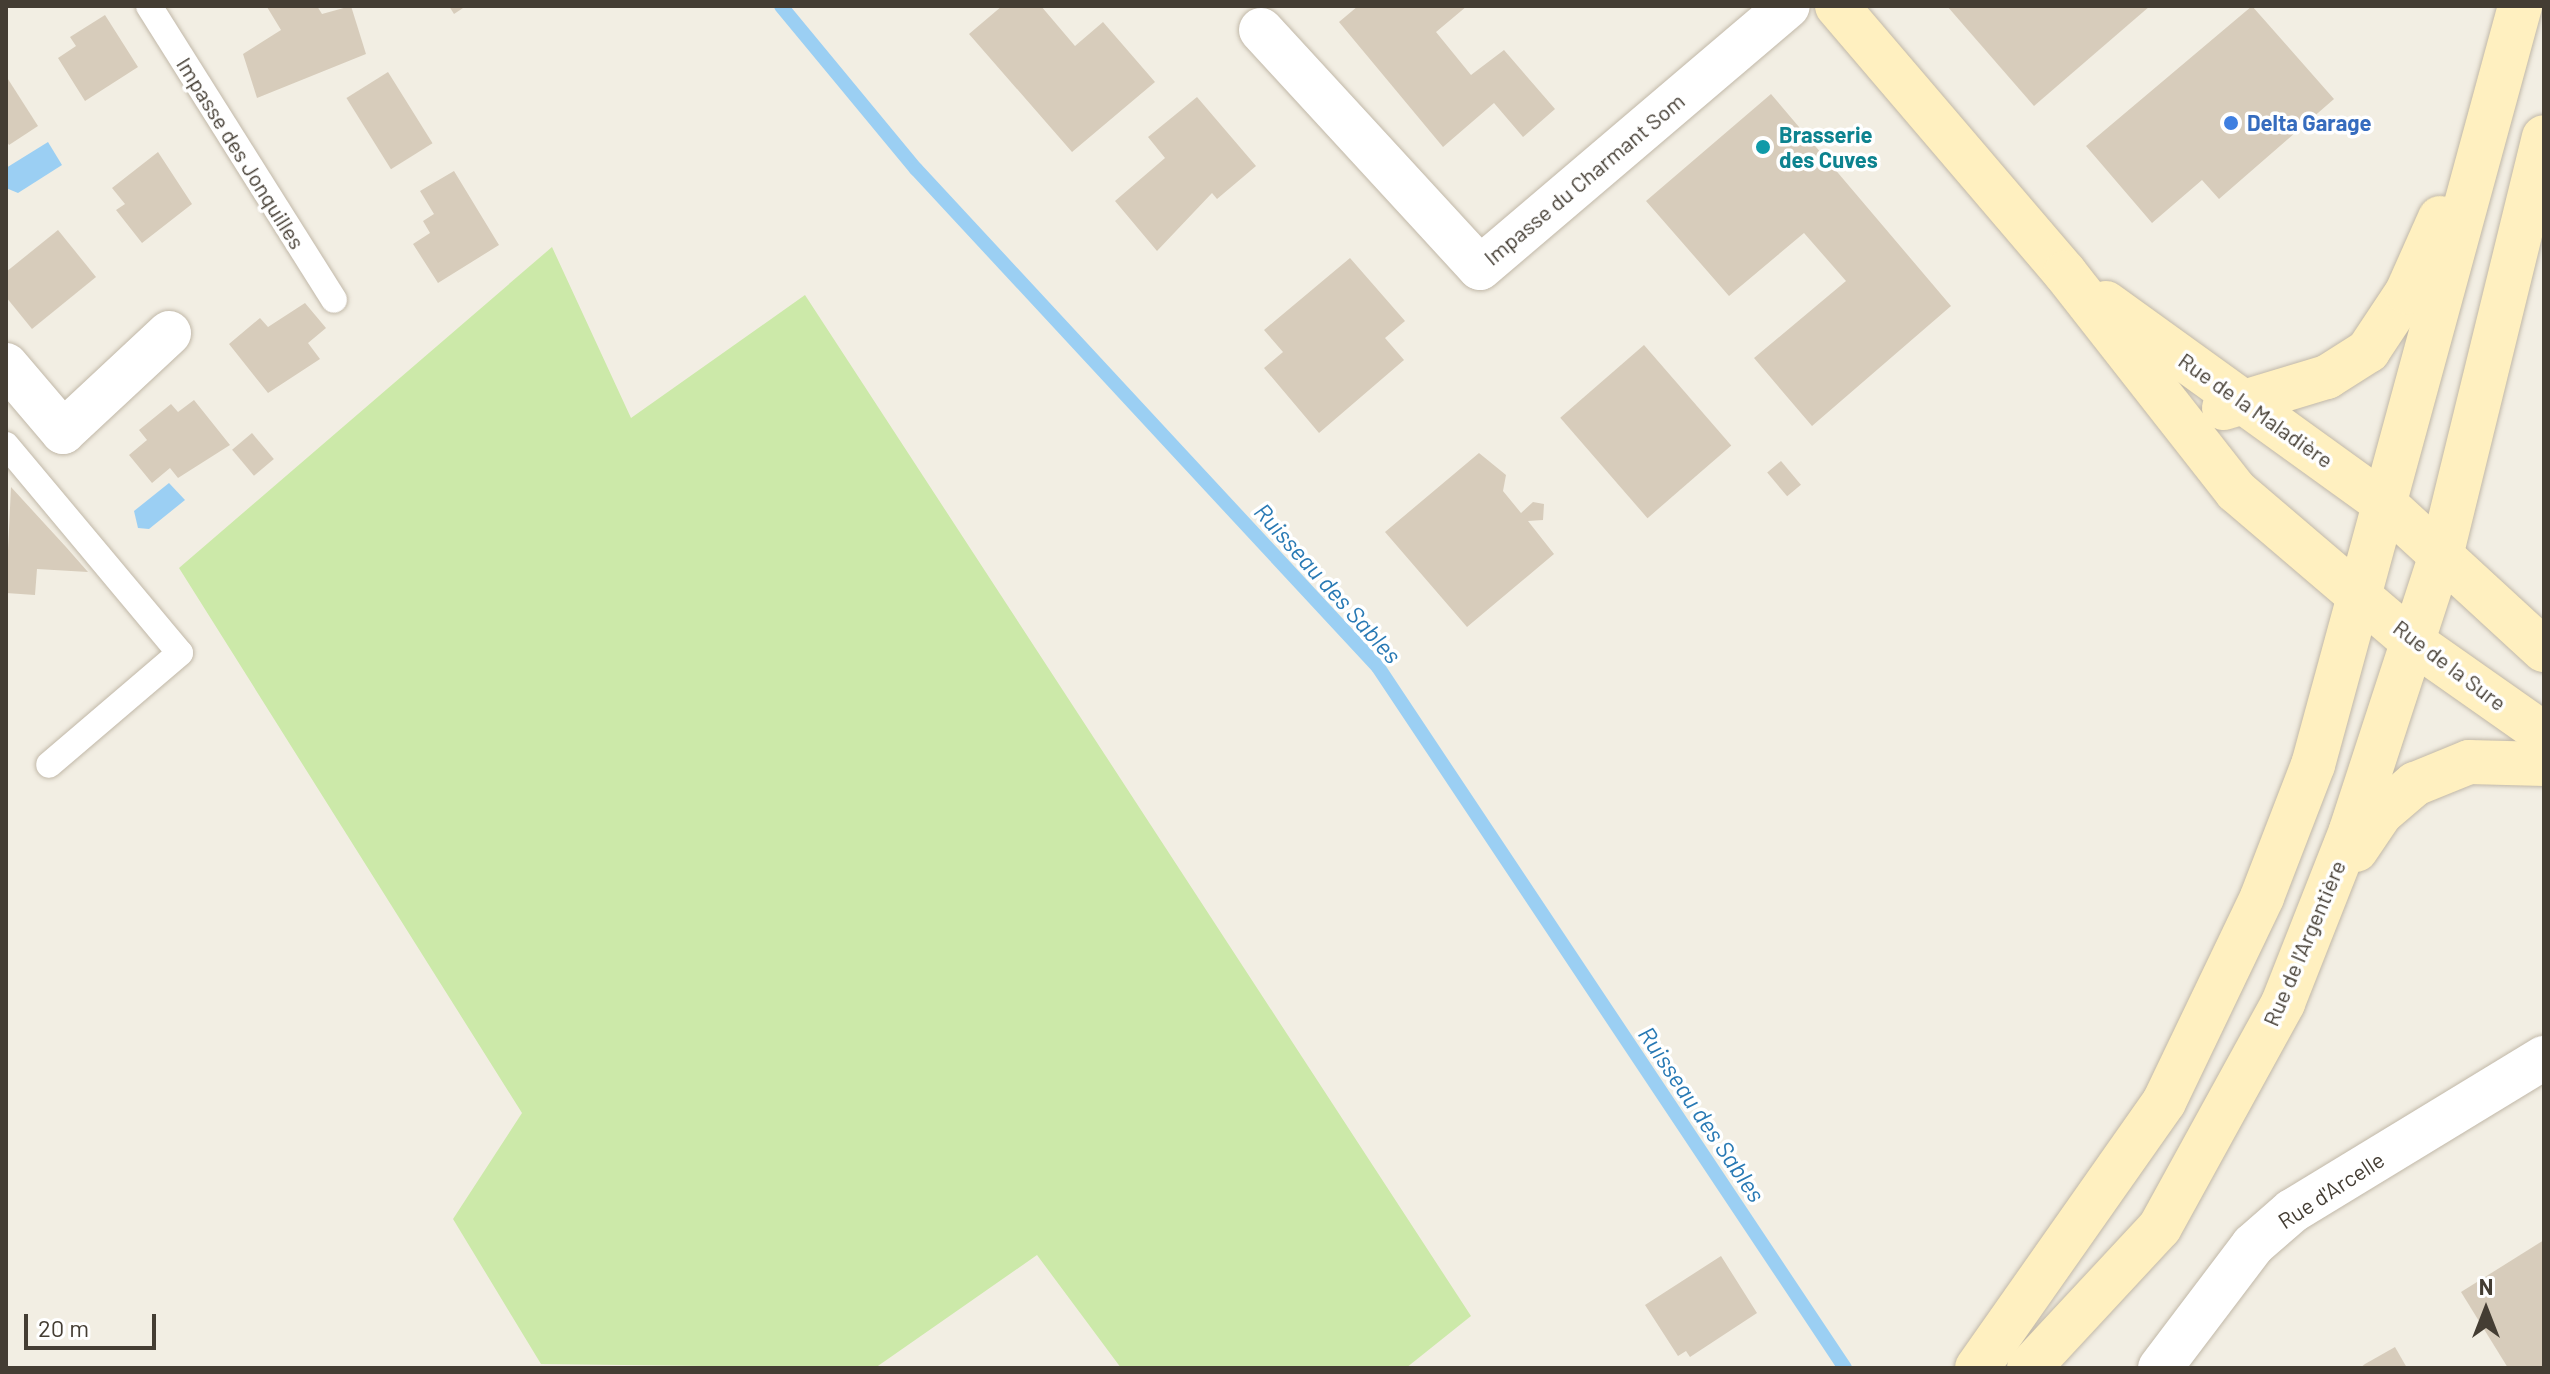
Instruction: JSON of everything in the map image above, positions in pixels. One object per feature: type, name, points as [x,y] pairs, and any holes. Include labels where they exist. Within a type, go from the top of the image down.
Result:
[{"type":"main road","name":"Rue de la Maladière","points":[[1837,6],[2065,273],[2236,491],[2360,591]]},
{"type":"main road","points":[[1977,1368],[2164,1102],[2262,897],[2313,765],[2520,6]]},
{"type":"main road","points":[[2184,421],[2327,377],[2368,351],[2407,292],[2499,85]]},
{"type":"main road","name":"Rue de l'Argentière","points":[[2029,1368],[2160,1227],[2283,1003],[2325,895],[2442,552],[2544,137]]},
{"type":"main road","name":"Rue de la Maladière","points":[[2065,273],[2385,504],[2442,552]]},
{"type":"main road","points":[[2442,552],[2544,650]]},
{"type":"main road","name":"Rue de la Sure","points":[[2360,591],[2413,642],[2544,734]]},
{"type":"main road","points":[[2325,895],[2381,813],[2415,784],[2469,762],[2544,764]]},
{"type":"street","name":"Impasse du Charmant Som","points":[[1261,30],[1480,268],[1788,6]]},
{"type":"street","points":[[6,365],[63,432],[169,333]]},
{"type":"street","name":"Rue d'Arcelle","points":[[2160,1368],[2253,1245],[2292,1211],[2544,1058]]},
{"type":"lane","name":"Impasse des Jonquilles","points":[[149,6],[334,300]]},
{"type":"lane","points":[[6,445],[180,653],[49,765]]},
{"type":"green space","points":[[552,247],[631,418],[805,295],[1471,1316],[1406,1368],[1121,1368],[1037,1255],[875,1368],[541,1364],[453,1219],[522,1113],[179,568]]},
{"type":"water","points":[[48,142],[62,165],[18,193],[6,188],[6,168]]},
{"type":"water","points":[[169,483],[185,500],[149,529],[138,528],[134,511]]},
{"type":"building","points":[[317,6],[322,14],[351,6],[366,54],[257,98],[243,54],[281,30],[267,7]]},
{"type":"building","points":[[449,6],[466,6],[454,14]]},
{"type":"building","points":[[1002,6],[1041,6],[1075,46],[1103,22],[1155,82],[1072,152],[969,34]]},
{"type":"building","points":[[1358,6],[1467,6],[1436,32],[1471,75],[1504,50],[1555,109],[1523,137],[1494,103],[1443,147],[1339,22]]},
{"type":"building","points":[[1947,6],[2150,6],[2034,106]]},
{"type":"building","points":[[2252,6],[2334,99],[2219,199],[2202,180],[2152,223],[2086,146]]},
{"type":"building","points":[[105,15],[138,67],[85,101],[58,58],[76,46],[70,37]]},
{"type":"building","points":[[388,72],[433,143],[391,169],[346,98]]},
{"type":"building","points":[[6,76],[38,126],[9,145],[6,140]]},
{"type":"building","points":[[1771,94],[1951,306],[1812,426],[1754,358],[1846,281],[1804,233],[1729,296],[1646,201]]},
{"type":"building","points":[[1197,97],[1256,166],[1217,199],[1212,193],[1157,251],[1115,201],[1165,158],[1148,137]]},
{"type":"building","points":[[158,152],[192,204],[142,243],[116,210],[125,204],[112,188]]},
{"type":"building","points":[[454,171],[499,245],[438,283],[413,244],[430,233],[423,221],[434,214],[420,191]]},
{"type":"building","points":[[58,230],[96,277],[32,329],[6,297],[6,272]]},
{"type":"building","points":[[1350,258],[1405,321],[1385,338],[1404,360],[1319,433],[1264,368],[1283,352],[1264,330]]},
{"type":"building","points":[[305,303],[326,328],[308,343],[320,359],[268,393],[229,344],[260,318],[268,327]]},
{"type":"building","points":[[1644,345],[1731,445],[1647,518],[1560,418]]},
{"type":"building","points":[[194,400],[230,445],[178,478],[170,468],[152,483],[129,455],[147,440],[139,430],[171,404],[178,412]]},
{"type":"building","points":[[252,433],[274,459],[254,476],[232,450]]},
{"type":"building","points":[[1479,453],[1506,475],[1503,491],[1521,513],[1533,502],[1544,504],[1543,520],[1528,521],[1554,554],[1467,627],[1385,532]]},
{"type":"building","points":[[1781,461],[1801,485],[1787,496],[1767,473]]},
{"type":"building","points":[[11,487],[88,572],[37,569],[35,595],[6,593]]},
{"type":"building","points":[[2544,1240],[2544,1368],[2508,1368],[2461,1292]]},
{"type":"building","points":[[1721,1256],[1757,1313],[1690,1357],[1686,1351],[1678,1356],[1645,1305]]},
{"type":"building","points":[[2395,1347],[2407,1368],[2360,1368],[2365,1364]]},
{"type":"waterway","name":"Ruisseau des Sables","points":[[781,6],[916,169],[1378,667],[1845,1368]]},
{"type":"place","name":"Delta Garage","points":[[2231,123]]},
{"type":"place","name":"Brasserie des Cuves","points":[[1763,147]]}]
